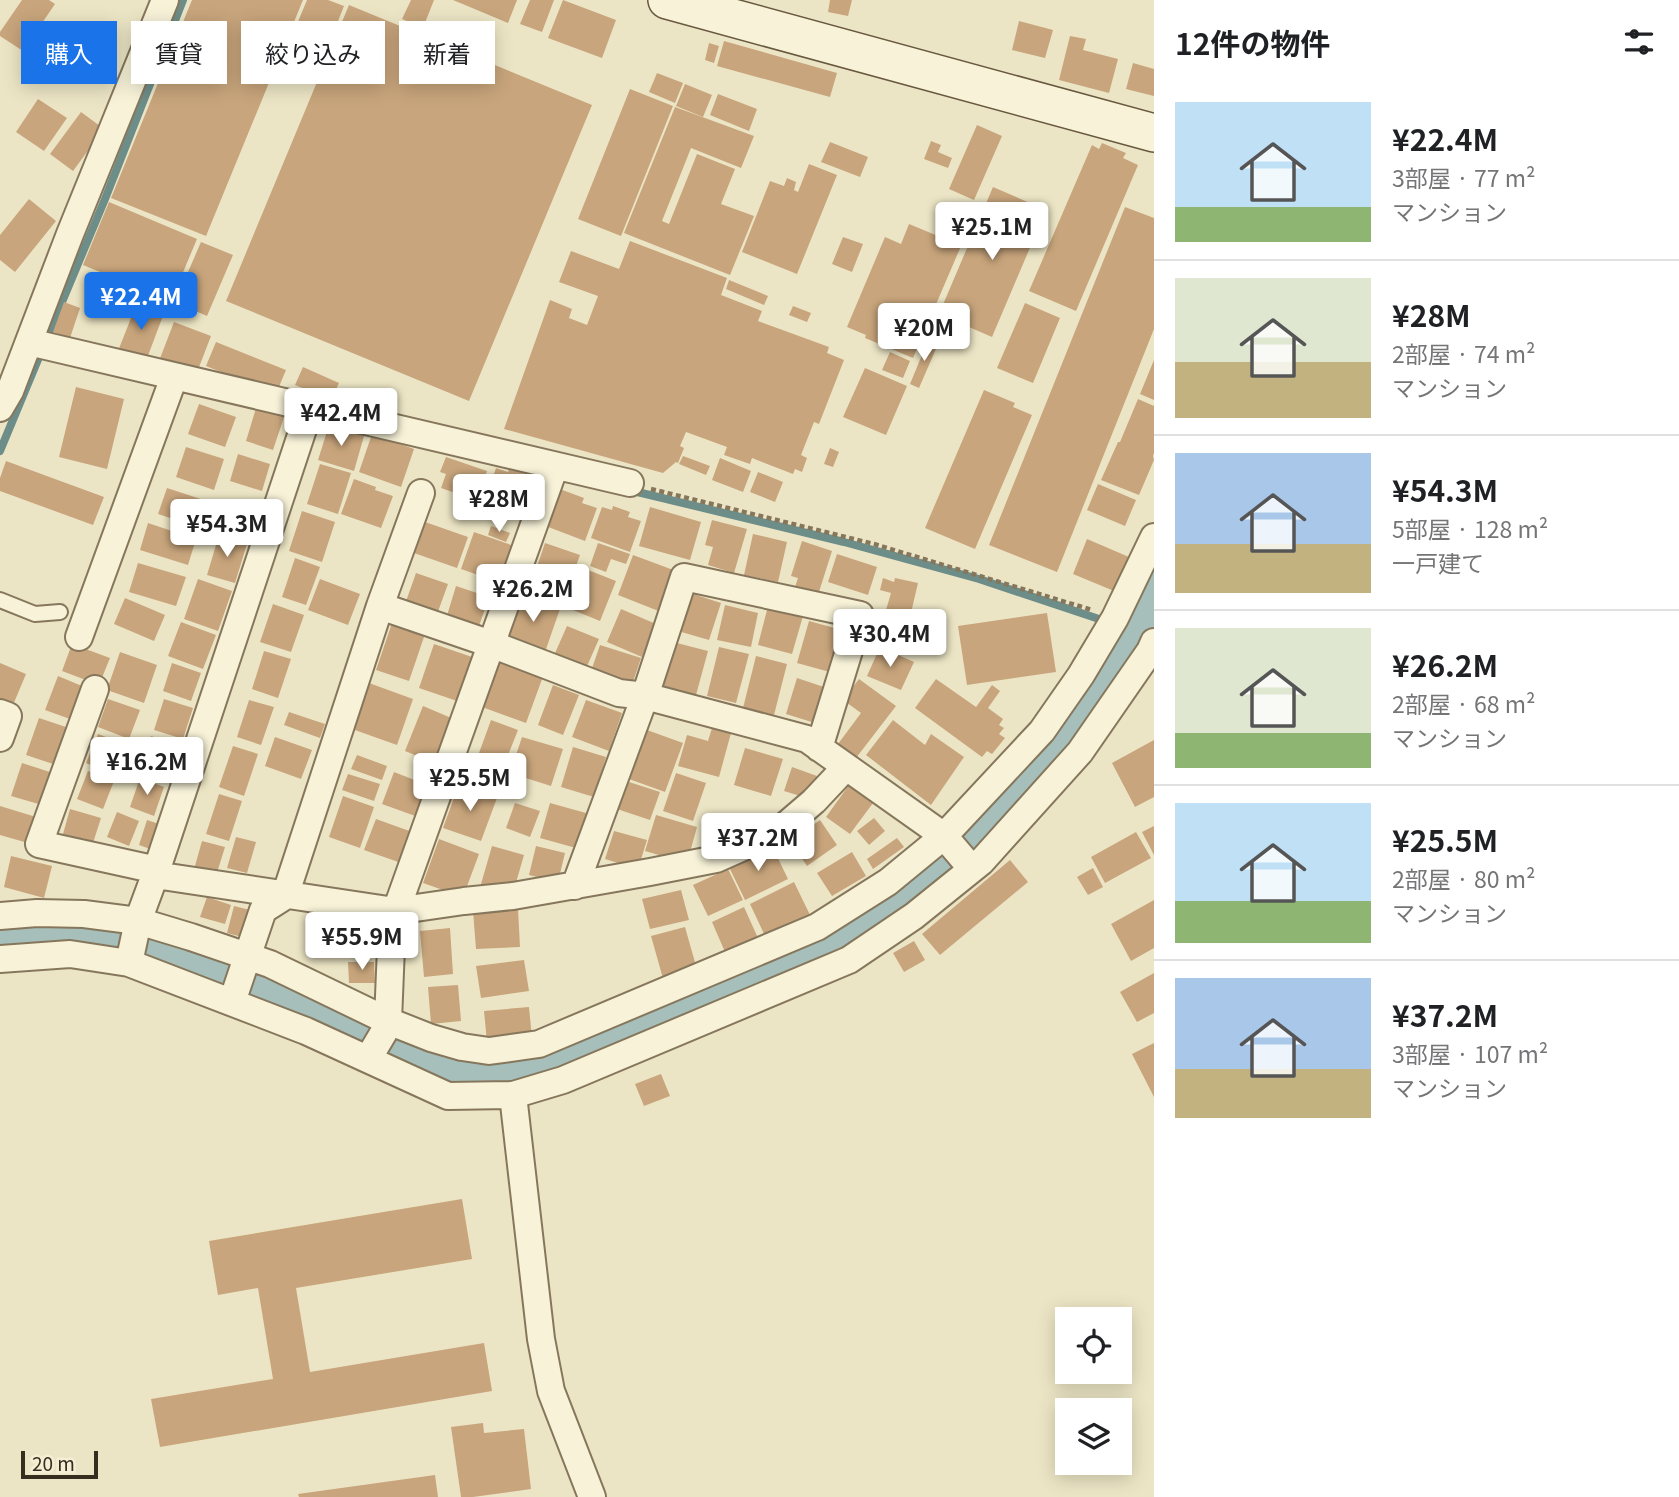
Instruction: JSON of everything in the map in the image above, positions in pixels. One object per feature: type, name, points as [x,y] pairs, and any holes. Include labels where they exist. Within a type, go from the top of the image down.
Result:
[{"type":"street","points":[[0,408],[10,391],[165,0]]},
{"type":"street","points":[[667,0],[1154,133]]},
{"type":"street","points":[[29,342],[553,469],[630,483]]},
{"type":"street","points":[[79,637],[174,377]]},
{"type":"street","points":[[133,944],[310,408]]},
{"type":"street","points":[[378,1041],[395,911],[553,469]]},
{"type":"street","points":[[240,979],[263,910],[285,896],[380,606],[421,493]]},
{"type":"street","points":[[0,915],[84,914],[133,944],[240,979],[270,964],[378,1041],[448,1096],[513,1095],[563,1080],[849,960],[914,916],[1081,675],[1115,618],[1154,537]]},
{"type":"street","points":[[575,886],[645,696],[684,577],[860,615],[819,748]]},
{"type":"street","points":[[380,606],[619,694],[645,696],[807,739],[959,854],[981,862],[1080,752],[1154,642]]},
{"type":"street","points":[[95,689],[39,844],[156,873],[285,896],[395,911],[575,886],[716,859],[786,825],[814,801],[846,767]]},
{"type":"street","points":[[0,713],[8,716],[0,738]]},
{"type":"street","points":[[0,959],[70,954],[191,937],[306,1031],[378,1041],[431,1038],[489,1051],[539,1044],[817,927],[888,882],[959,854]]},
{"type":"street","points":[[513,1095],[541,1339],[551,1391],[592,1497]]},
{"type":"lane","points":[[0,600],[34,614],[60,612]]},
{"type":"path","points":[[630,483],[874,544],[1115,618]]},
{"type":"building","points":[[22,0],[49,0],[55,4],[43,21],[21,21],[21,50],[0,36]]},
{"type":"building","points":[[192,0],[303,0],[294,21],[241,21],[241,84],[268,84],[206,236],[111,198],[158,84],[227,84],[227,21],[183,21]]},
{"type":"building","points":[[307,0],[328,0],[344,6],[338,21],[298,21]]},
{"type":"building","points":[[411,0],[434,0],[426,21],[402,19]]},
{"type":"building","points":[[453,0],[517,0],[508,23]]},
{"type":"building","points":[[530,0],[554,0],[542,32],[520,24]]},
{"type":"building","points":[[563,0],[616,20],[602,58],[548,38]]},
{"type":"building","points":[[830,0],[852,0],[848,16],[828,12]]},
{"type":"building","points":[[349,5],[399,26],[399,84],[495,84],[495,65],[592,105],[469,401],[226,301],[316,84],[385,84],[385,21],[342,21]]},
{"type":"building","points":[[1019,21],[1053,30],[1045,58],[1012,50]]},
{"type":"building","points":[[1070,36],[1086,39],[1083,50],[1118,59],[1109,93],[1059,80]]},
{"type":"building","points":[[724,41],[837,73],[830,97],[717,66]]},
{"type":"building","points":[[709,43],[719,46],[714,63],[705,60]]},
{"type":"building","points":[[1133,63],[1154,69],[1154,96],[1126,89]]},
{"type":"building","points":[[657,73],[683,83],[675,103],[649,92]]},
{"type":"building","points":[[685,84],[712,95],[703,117],[676,106]]},
{"type":"building","points":[[630,89],[673,106],[621,236],[578,219]]},
{"type":"building","points":[[718,94],[757,109],[749,131],[710,115]]},
{"type":"building","points":[[38,99],[67,118],[44,151],[16,132]]},
{"type":"building","points":[[675,107],[754,136],[741,168],[691,148],[662,221],[669,224],[697,154],[735,169],[721,204],[754,216],[730,275],[624,233]]},
{"type":"building","points":[[81,112],[104,129],[73,171],[50,154]]},
{"type":"building","points":[[977,125],[1002,136],[974,200],[949,189]]},
{"type":"building","points":[[931,141],[941,145],[938,152],[952,158],[948,168],[924,159]]},
{"type":"building","points":[[830,142],[868,157],[860,177],[821,162]]},
{"type":"building","points":[[1102,143],[1126,153],[1123,158],[1138,165],[1076,311],[1029,291],[1092,145],[1099,149]]},
{"type":"building","points":[[809,164],[837,175],[797,274],[742,252],[770,181],[784,186],[787,178],[796,182],[794,190],[798,192]]},
{"type":"building","points":[[993,187],[1046,210],[992,337],[939,314]]},
{"type":"building","points":[[29,199],[56,221],[15,272],[0,260],[0,235]]},
{"type":"building","points":[[109,202],[197,239],[171,301],[83,265]]},
{"type":"building","points":[[1125,207],[1154,218],[1154,329],[1057,572],[989,545]]},
{"type":"building","points":[[909,224],[938,236],[940,232],[945,234],[949,224],[967,232],[913,358],[865,338],[866,335],[847,327],[885,237],[901,244]]},
{"type":"building","points":[[843,237],[863,244],[852,272],[832,264]]},
{"type":"building","points":[[630,241],[727,278],[721,295],[762,311],[758,321],[829,347],[827,353],[844,360],[819,424],[814,422],[801,455],[807,458],[802,472],[795,469],[793,474],[752,458],[750,464],[724,455],[727,447],[686,432],[680,446],[684,448],[678,463],[663,473],[504,429],[550,300],[572,309],[569,318],[587,325],[598,296],[559,282],[571,251],[619,269]]},
{"type":"building","points":[[201,242],[233,255],[207,316],[175,302]]},
{"type":"building","points":[[729,280],[768,296],[764,305],[726,289]]},
{"type":"building","points":[[64,302],[80,308],[70,338],[53,332]]},
{"type":"building","points":[[137,303],[164,313],[146,361],[118,351]]},
{"type":"building","points":[[1025,303],[1060,318],[1033,383],[997,368]]},
{"type":"building","points":[[793,306],[811,313],[807,322],[789,315]]},
{"type":"building","points":[[174,322],[211,336],[196,375],[159,361]]},
{"type":"building","points":[[929,338],[939,342],[919,388],[910,384]]},
{"type":"building","points":[[216,342],[286,370],[276,394],[206,366]]},
{"type":"building","points":[[890,352],[910,361],[903,378],[882,370]]},
{"type":"building","points":[[1154,360],[1154,400],[1140,394]]},
{"type":"building","points":[[303,367],[339,383],[331,400],[295,385]]},
{"type":"building","points":[[865,368],[907,386],[886,435],[843,417]]},
{"type":"building","points":[[76,387],[124,399],[107,469],[59,457]]},
{"type":"building","points":[[984,390],[1015,403],[1013,407],[1032,415],[975,549],[925,528]]},
{"type":"building","points":[[1138,399],[1154,406],[1154,460],[1139,495],[1101,480]]},
{"type":"building","points":[[199,404],[236,417],[225,447],[188,434]]},
{"type":"building","points":[[257,405],[285,414],[273,450],[246,441]]},
{"type":"building","points":[[329,425],[364,436],[354,471],[318,460]]},
{"type":"building","points":[[372,434],[414,449],[401,487],[359,472]]},
{"type":"building","points":[[186,447],[224,459],[214,490],[176,477]]},
{"type":"building","points":[[830,448],[839,452],[833,467],[824,464]]},
{"type":"building","points":[[238,454],[270,464],[262,491],[230,481]]},
{"type":"building","points":[[683,456],[710,466],[706,475],[679,464]]},
{"type":"building","points":[[446,457],[487,471],[482,486],[475,484],[470,498],[441,488],[446,474],[440,472]]},
{"type":"building","points":[[720,458],[751,471],[743,492],[712,480]]},
{"type":"building","points":[[6,461],[104,497],[93,525],[0,491],[0,478]]},
{"type":"building","points":[[320,464],[351,473],[338,514],[307,504]]},
{"type":"building","points":[[516,464],[538,472],[524,512],[514,509],[513,513],[479,505],[485,487],[489,489],[496,468],[508,472],[509,469],[514,470]]},
{"type":"building","points":[[758,472],[783,482],[775,502],[750,492]]},
{"type":"building","points":[[354,479],[393,496],[381,528],[341,514]]},
{"type":"building","points":[[1098,484],[1136,500],[1125,526],[1087,510]]},
{"type":"building","points":[[167,488],[210,502],[201,528],[158,514]]},
{"type":"building","points":[[557,488],[584,498],[582,503],[597,508],[585,541],[543,525]]},
{"type":"building","points":[[224,503],[258,512],[251,539],[216,529]]},
{"type":"building","points":[[613,506],[630,512],[628,517],[641,521],[630,552],[591,538],[602,507],[612,510]]},
{"type":"building","points":[[650,507],[701,522],[690,560],[639,546]]},
{"type":"building","points":[[302,511],[335,522],[322,562],[289,551]]},
{"type":"building","points":[[712,520],[747,529],[734,573],[708,565],[713,547],[705,545]]},
{"type":"building","points":[[425,522],[468,537],[457,568],[414,553]]},
{"type":"building","points":[[148,523],[196,539],[188,565],[140,550]]},
{"type":"building","points":[[491,526],[510,533],[506,542],[488,535]]},
{"type":"building","points":[[474,532],[514,546],[501,583],[461,569]]},
{"type":"building","points":[[753,534],[787,542],[778,582],[744,575]]},
{"type":"building","points":[[219,535],[247,544],[235,583],[207,575]]},
{"type":"building","points":[[1087,539],[1129,557],[1114,591],[1073,574]]},
{"type":"building","points":[[802,541],[832,551],[818,595],[795,587],[798,578],[791,576]]},
{"type":"building","points":[[545,543],[580,555],[565,597],[535,586],[539,576],[534,575]]},
{"type":"building","points":[[598,543],[630,554],[626,564],[611,559],[606,572],[590,566]]},
{"type":"building","points":[[837,554],[877,567],[868,595],[828,582]]},
{"type":"building","points":[[633,555],[676,571],[661,612],[618,595]]},
{"type":"building","points":[[295,558],[320,567],[306,605],[282,597]]},
{"type":"building","points":[[138,563],[186,577],[176,606],[129,592]]},
{"type":"building","points":[[583,568],[616,581],[600,621],[568,608]]},
{"type":"building","points":[[416,573],[448,584],[436,617],[404,607]]},
{"type":"building","points":[[883,578],[894,582],[895,578],[918,583],[910,617],[886,610],[891,593],[880,590]]},
{"type":"building","points":[[198,579],[232,591],[218,631],[184,619]]},
{"type":"building","points":[[320,579],[360,594],[348,625],[308,610]]},
{"type":"building","points":[[456,586],[489,597],[477,632],[445,622]]},
{"type":"building","points":[[522,593],[561,606],[544,655],[506,642]]},
{"type":"building","points":[[690,593],[721,603],[709,640],[678,631]]},
{"type":"building","points":[[125,598],[165,615],[154,641],[114,624]]},
{"type":"building","points":[[273,604],[304,615],[291,652],[260,642]]},
{"type":"building","points":[[725,605],[758,613],[751,647],[717,640]]},
{"type":"building","points":[[768,606],[803,616],[792,654],[758,645]]},
{"type":"building","points":[[621,609],[656,624],[642,657],[607,642]]},
{"type":"building","points":[[1047,613],[1056,672],[967,685],[958,626]]},
{"type":"building","points":[[809,621],[849,632],[837,674],[797,663]]},
{"type":"building","points":[[181,622],[216,635],[203,669],[168,656]]},
{"type":"building","points":[[392,623],[425,634],[409,681],[376,670]]},
{"type":"building","points":[[567,626],[599,639],[584,673],[552,660]]},
{"type":"building","points":[[669,641],[708,651],[696,695],[657,684]]},
{"type":"building","points":[[72,644],[110,658],[99,685],[62,671]]},
{"type":"building","points":[[434,644],[475,658],[460,702],[419,688]]},
{"type":"building","points":[[600,645],[641,658],[631,688],[590,674]]},
{"type":"building","points":[[719,647],[749,654],[736,703],[707,696]]},
{"type":"building","points":[[880,647],[914,662],[901,690],[867,676]]},
{"type":"building","points":[[264,651],[291,659],[278,698],[252,689]]},
{"type":"building","points":[[120,652],[157,665],[144,703],[107,690]]},
{"type":"building","points":[[501,655],[545,671],[526,723],[482,707]]},
{"type":"building","points":[[756,656],[787,664],[774,715],[743,708]]},
{"type":"building","points":[[0,663],[26,674],[13,705],[0,700]]},
{"type":"building","points":[[172,663],[201,673],[191,701],[163,691]]},
{"type":"building","points":[[58,676],[82,686],[70,719],[45,710]]},
{"type":"building","points":[[797,678],[830,689],[818,724],[786,714]]},
{"type":"building","points":[[859,679],[896,706],[856,758],[838,744],[861,713],[843,700]]},
{"type":"building","points":[[936,679],[976,707],[992,685],[1000,691],[988,708],[1003,719],[999,725],[1004,728],[999,734],[1005,738],[992,754],[987,751],[982,757],[915,708]]},
{"type":"building","points":[[369,683],[413,699],[397,745],[352,729]]},
{"type":"building","points":[[553,685],[579,695],[563,735],[538,725]]},
{"type":"building","points":[[108,699],[140,710],[129,739],[98,727]]},
{"type":"building","points":[[164,699],[193,708],[183,739],[154,730]]},
{"type":"building","points":[[249,700],[274,707],[261,745],[237,737]]},
{"type":"building","points":[[586,700],[622,713],[609,751],[572,737]]},
{"type":"building","points":[[423,706],[456,720],[437,764],[405,751]]},
{"type":"building","points":[[289,712],[325,724],[320,738],[284,725]]},
{"type":"building","points":[[39,718],[69,728],[56,765],[26,755]]},
{"type":"building","points":[[491,720],[518,730],[501,773],[475,764]]},
{"type":"building","points":[[893,720],[925,745],[931,734],[964,757],[931,805],[866,755]]},
{"type":"building","points":[[712,728],[731,733],[719,777],[678,766],[687,735],[708,741]]},
{"type":"building","points":[[647,730],[683,743],[665,792],[629,779]]},
{"type":"building","points":[[98,734],[125,744],[113,774],[86,763]]},
{"type":"building","points":[[151,736],[181,746],[169,778],[140,768]]},
{"type":"building","points":[[275,737],[312,750],[301,779],[265,766]]},
{"type":"building","points":[[522,737],[563,749],[551,786],[510,773]]},
{"type":"building","points":[[1154,740],[1154,797],[1135,807],[1112,763]]},
{"type":"building","points":[[233,746],[258,754],[244,796],[219,787]]},
{"type":"building","points":[[573,747],[606,757],[594,797],[561,787]]},
{"type":"building","points":[[745,748],[783,759],[771,796],[734,785]]},
{"type":"building","points":[[357,755],[387,766],[382,780],[351,769]]},
{"type":"building","points":[[22,763],[53,773],[42,805],[11,796]]},
{"type":"building","points":[[792,767],[817,776],[810,799],[784,791]]},
{"type":"building","points":[[88,771],[114,781],[103,809],[77,799]]},
{"type":"building","points":[[394,772],[430,786],[418,817],[382,804]]},
{"type":"building","points":[[676,773],[706,783],[693,821],[663,811]]},
{"type":"building","points":[[348,774],[380,784],[374,801],[342,790]]},
{"type":"building","points":[[140,778],[164,787],[154,816],[130,807]]},
{"type":"building","points":[[629,782],[660,792],[650,820],[611,807],[616,795],[623,797]]},
{"type":"building","points":[[459,784],[497,798],[481,841],[443,828]]},
{"type":"building","points":[[849,785],[873,803],[850,834],[826,817]]},
{"type":"building","points":[[219,794],[242,801],[229,841],[206,834]]},
{"type":"building","points":[[343,796],[374,807],[360,848],[329,837]]},
{"type":"building","points":[[515,803],[540,811],[530,837],[506,828]]},
{"type":"building","points":[[550,803],[586,813],[576,848],[540,838]]},
{"type":"building","points":[[0,806],[36,817],[28,843],[0,835]]},
{"type":"building","points":[[70,809],[101,818],[93,843],[63,834]]},
{"type":"building","points":[[117,812],[139,821],[129,846],[107,837]]},
{"type":"building","points":[[656,815],[697,827],[687,863],[645,851]]},
{"type":"building","points":[[874,818],[885,831],[869,845],[857,831]]},
{"type":"building","points":[[376,819],[415,833],[404,864],[364,850]]},
{"type":"building","points":[[147,820],[162,825],[153,850],[139,845]]},
{"type":"building","points":[[820,820],[837,845],[807,866],[790,841]]},
{"type":"building","points":[[1154,826],[1154,855],[1142,832]]},
{"type":"building","points":[[614,831],[647,840],[638,869],[605,859]]},
{"type":"building","points":[[1136,832],[1151,858],[1105,883],[1091,857]]},
{"type":"building","points":[[236,837],[256,842],[247,873],[227,868]]},
{"type":"building","points":[[897,838],[904,847],[873,869],[867,859]]},
{"type":"building","points":[[439,839],[479,854],[463,897],[423,883]]},
{"type":"building","points":[[202,841],[225,847],[215,879],[193,873]]},
{"type":"building","points":[[492,846],[524,855],[513,893],[481,884]]},
{"type":"building","points":[[536,846],[565,853],[558,882],[529,875]]},
{"type":"building","points":[[772,846],[788,879],[745,900],[729,867]]},
{"type":"building","points":[[852,852],[866,876],[832,896],[817,873]]},
{"type":"building","points":[[11,856],[52,866],[44,898],[4,887]]},
{"type":"building","points":[[1010,860],[1028,882],[940,955],[922,934]]},
{"type":"building","points":[[1093,868],[1103,887],[1088,895],[1077,877]]},
{"type":"building","points":[[728,869],[743,900],[708,916],[693,885]]},
{"type":"building","points":[[794,882],[811,917],[766,938],[750,904]]},
{"type":"building","points":[[681,890],[689,920],[650,929],[642,899]]},
{"type":"building","points":[[207,897],[231,905],[225,924],[200,917]]},
{"type":"building","points":[[1154,900],[1154,948],[1131,961],[1111,924]]},
{"type":"building","points":[[234,906],[250,910],[242,937],[227,933]]},
{"type":"building","points":[[744,907],[758,938],[725,952],[712,922]]},
{"type":"building","points":[[518,909],[520,947],[476,949],[473,911]]},
{"type":"building","points":[[370,922],[372,946],[342,949],[340,924]]},
{"type":"building","points":[[685,927],[698,973],[664,982],[651,936]]},
{"type":"building","points":[[332,928],[333,952],[318,953],[316,930]]},
{"type":"building","points":[[450,928],[453,974],[424,977],[420,931]]},
{"type":"building","points":[[914,941],[925,960],[904,972],[893,953]]},
{"type":"building","points":[[524,960],[529,991],[481,998],[476,966]]},
{"type":"building","points":[[348,962],[374,962],[375,983],[349,983]]},
{"type":"building","points":[[1154,973],[1154,1013],[1137,1022],[1120,992]]},
{"type":"building","points":[[458,985],[461,1021],[431,1024],[428,987]]},
{"type":"building","points":[[529,1007],[532,1038],[487,1042],[484,1011]]},
{"type":"building","points":[[1154,1043],[1154,1097],[1132,1054]]},
{"type":"building","points":[[661,1074],[670,1096],[644,1106],[635,1084]]},
{"type":"building","points":[[462,1199],[472,1259],[296,1288],[310,1372],[484,1343],[492,1391],[160,1447],[151,1399],[273,1379],[258,1288],[218,1295],[209,1241]]},
{"type":"building","points":[[483,1423],[484,1433],[524,1429],[531,1489],[461,1497],[451,1427]]},
{"type":"building","points":[[435,1475],[438,1497],[299,1497],[298,1494]]},
{"type":"waterway","points":[[47,338],[183,0]]},
{"type":"waterway","points":[[0,451],[42,350]]},
{"type":"waterway","points":[[629,490],[844,542],[979,579],[1102,620]]},
{"type":"waterway","points":[[0,935],[20,932],[91,935],[186,958],[345,1022],[434,1064],[480,1074],[546,1064],[823,950],[894,907],[949,865],[1021,789],[1073,728],[1128,645],[1154,593]]},
{"type":"waterway","points":[[1122,639],[1128,645]]}]
